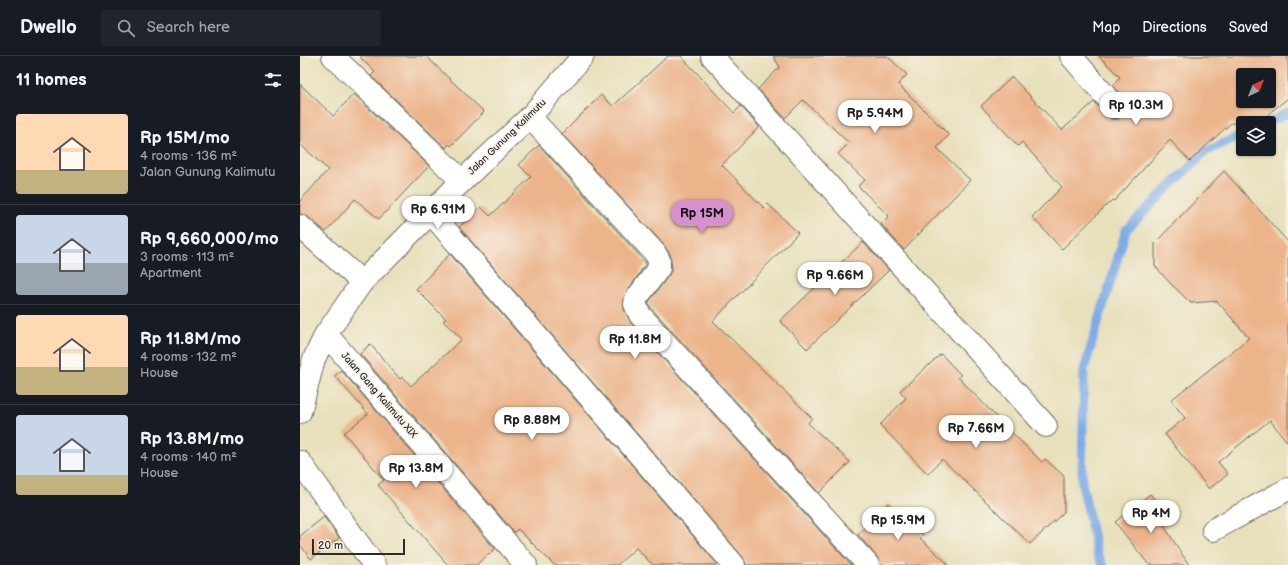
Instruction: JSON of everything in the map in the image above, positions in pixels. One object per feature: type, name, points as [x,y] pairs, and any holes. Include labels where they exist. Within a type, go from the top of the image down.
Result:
[{"type":"street","points":[[333,56],[462,181]]},
{"type":"street","name":"Jalan Gunung Kalimutu","points":[[300,412],[314,359],[326,334],[362,282],[462,181],[530,117],[583,56]]},
{"type":"street","points":[[712,56],[1046,426]]},
{"type":"street","points":[[1071,56],[1115,107]]},
{"type":"street","points":[[530,117],[657,257],[660,268],[658,273],[636,299],[635,304],[640,316],[868,565]]},
{"type":"street","points":[[431,213],[734,565]]},
{"type":"street","points":[[300,226],[362,282]]},
{"type":"street","name":"Jalan Gang Kalimutu XIX","points":[[326,334],[526,565]]},
{"type":"street","points":[[300,462],[374,565]]},
{"type":"street","points":[[1213,530],[1288,489]]},
{"type":"building","points":[[359,56],[426,56],[484,112],[451,146],[449,144],[446,148],[371,76],[375,72]]},
{"type":"building","points":[[668,56],[681,56],[734,113],[741,106],[759,127],[722,165],[764,208],[768,204],[798,233],[713,321],[812,418],[808,423],[850,462],[819,493],[651,308],[648,303],[669,275],[672,268],[670,254],[664,245],[562,134],[601,95],[613,106]]},
{"type":"building","points":[[773,56],[887,56],[907,75],[898,84],[949,135],[937,148],[970,180],[904,250],[881,224],[889,216],[858,186],[865,180],[838,154],[849,143],[803,100],[785,118],[758,89],[780,67]]},
{"type":"building","points":[[1099,56],[1288,56],[1288,98],[1276,108],[1276,68],[1236,68],[1236,108],[1276,108],[1266,116],[1236,116],[1236,123],[1231,123],[1190,161],[1170,140],[1114,201],[1112,200],[1062,249],[1032,217],[1062,187],[1022,142],[1018,146],[981,106],[1012,77],[1062,130],[1094,102],[1111,119],[1118,119],[1123,116],[1127,111],[1127,105],[1113,86],[1120,77]]},
{"type":"building","points":[[300,84],[333,116],[354,94],[429,166],[379,219],[355,199],[326,232],[308,217],[300,214],[300,201],[328,170],[300,144]]},
{"type":"building","points":[[539,145],[646,263],[624,297],[624,309],[631,323],[851,565],[746,565],[743,557],[459,227],[481,207],[490,216],[531,177],[519,165]]},
{"type":"building","points":[[1224,171],[1288,242],[1288,443],[1270,420],[1218,462],[1228,474],[1209,489],[1165,434],[1185,418],[1171,400],[1249,338],[1217,301],[1191,303],[1170,283],[1155,266],[1155,243]]},
{"type":"building","points":[[863,242],[889,270],[807,349],[780,321]]},
{"type":"building","points":[[450,254],[718,565],[653,565],[636,548],[617,565],[554,565],[518,529],[514,532],[360,354],[370,344],[400,379],[403,377],[411,386],[462,339],[443,321],[446,319],[416,289]]},
{"type":"building","points":[[941,354],[961,375],[958,377],[1006,427],[1042,462],[1045,459],[1064,476],[1064,512],[1030,544],[942,459],[928,474],[880,425],[906,398],[900,391]]},
{"type":"building","points":[[341,370],[495,549],[476,565],[448,565],[378,485],[384,480],[344,433],[368,414],[335,376]]},
{"type":"building","points":[[1150,494],[1171,521],[1164,526],[1189,565],[1149,565],[1115,522]]},
{"type":"building","points":[[888,503],[923,535],[920,538],[949,565],[880,565],[877,557],[858,535]]},
{"type":"building","points":[[324,517],[339,538],[311,559],[300,545],[300,536]]},
{"type":"waterway","points":[[1276,119],[1288,113]]},
{"type":"waterway","points":[[1103,565],[1097,554],[1082,483],[1084,370],[1126,230],[1205,152],[1236,137]]}]
